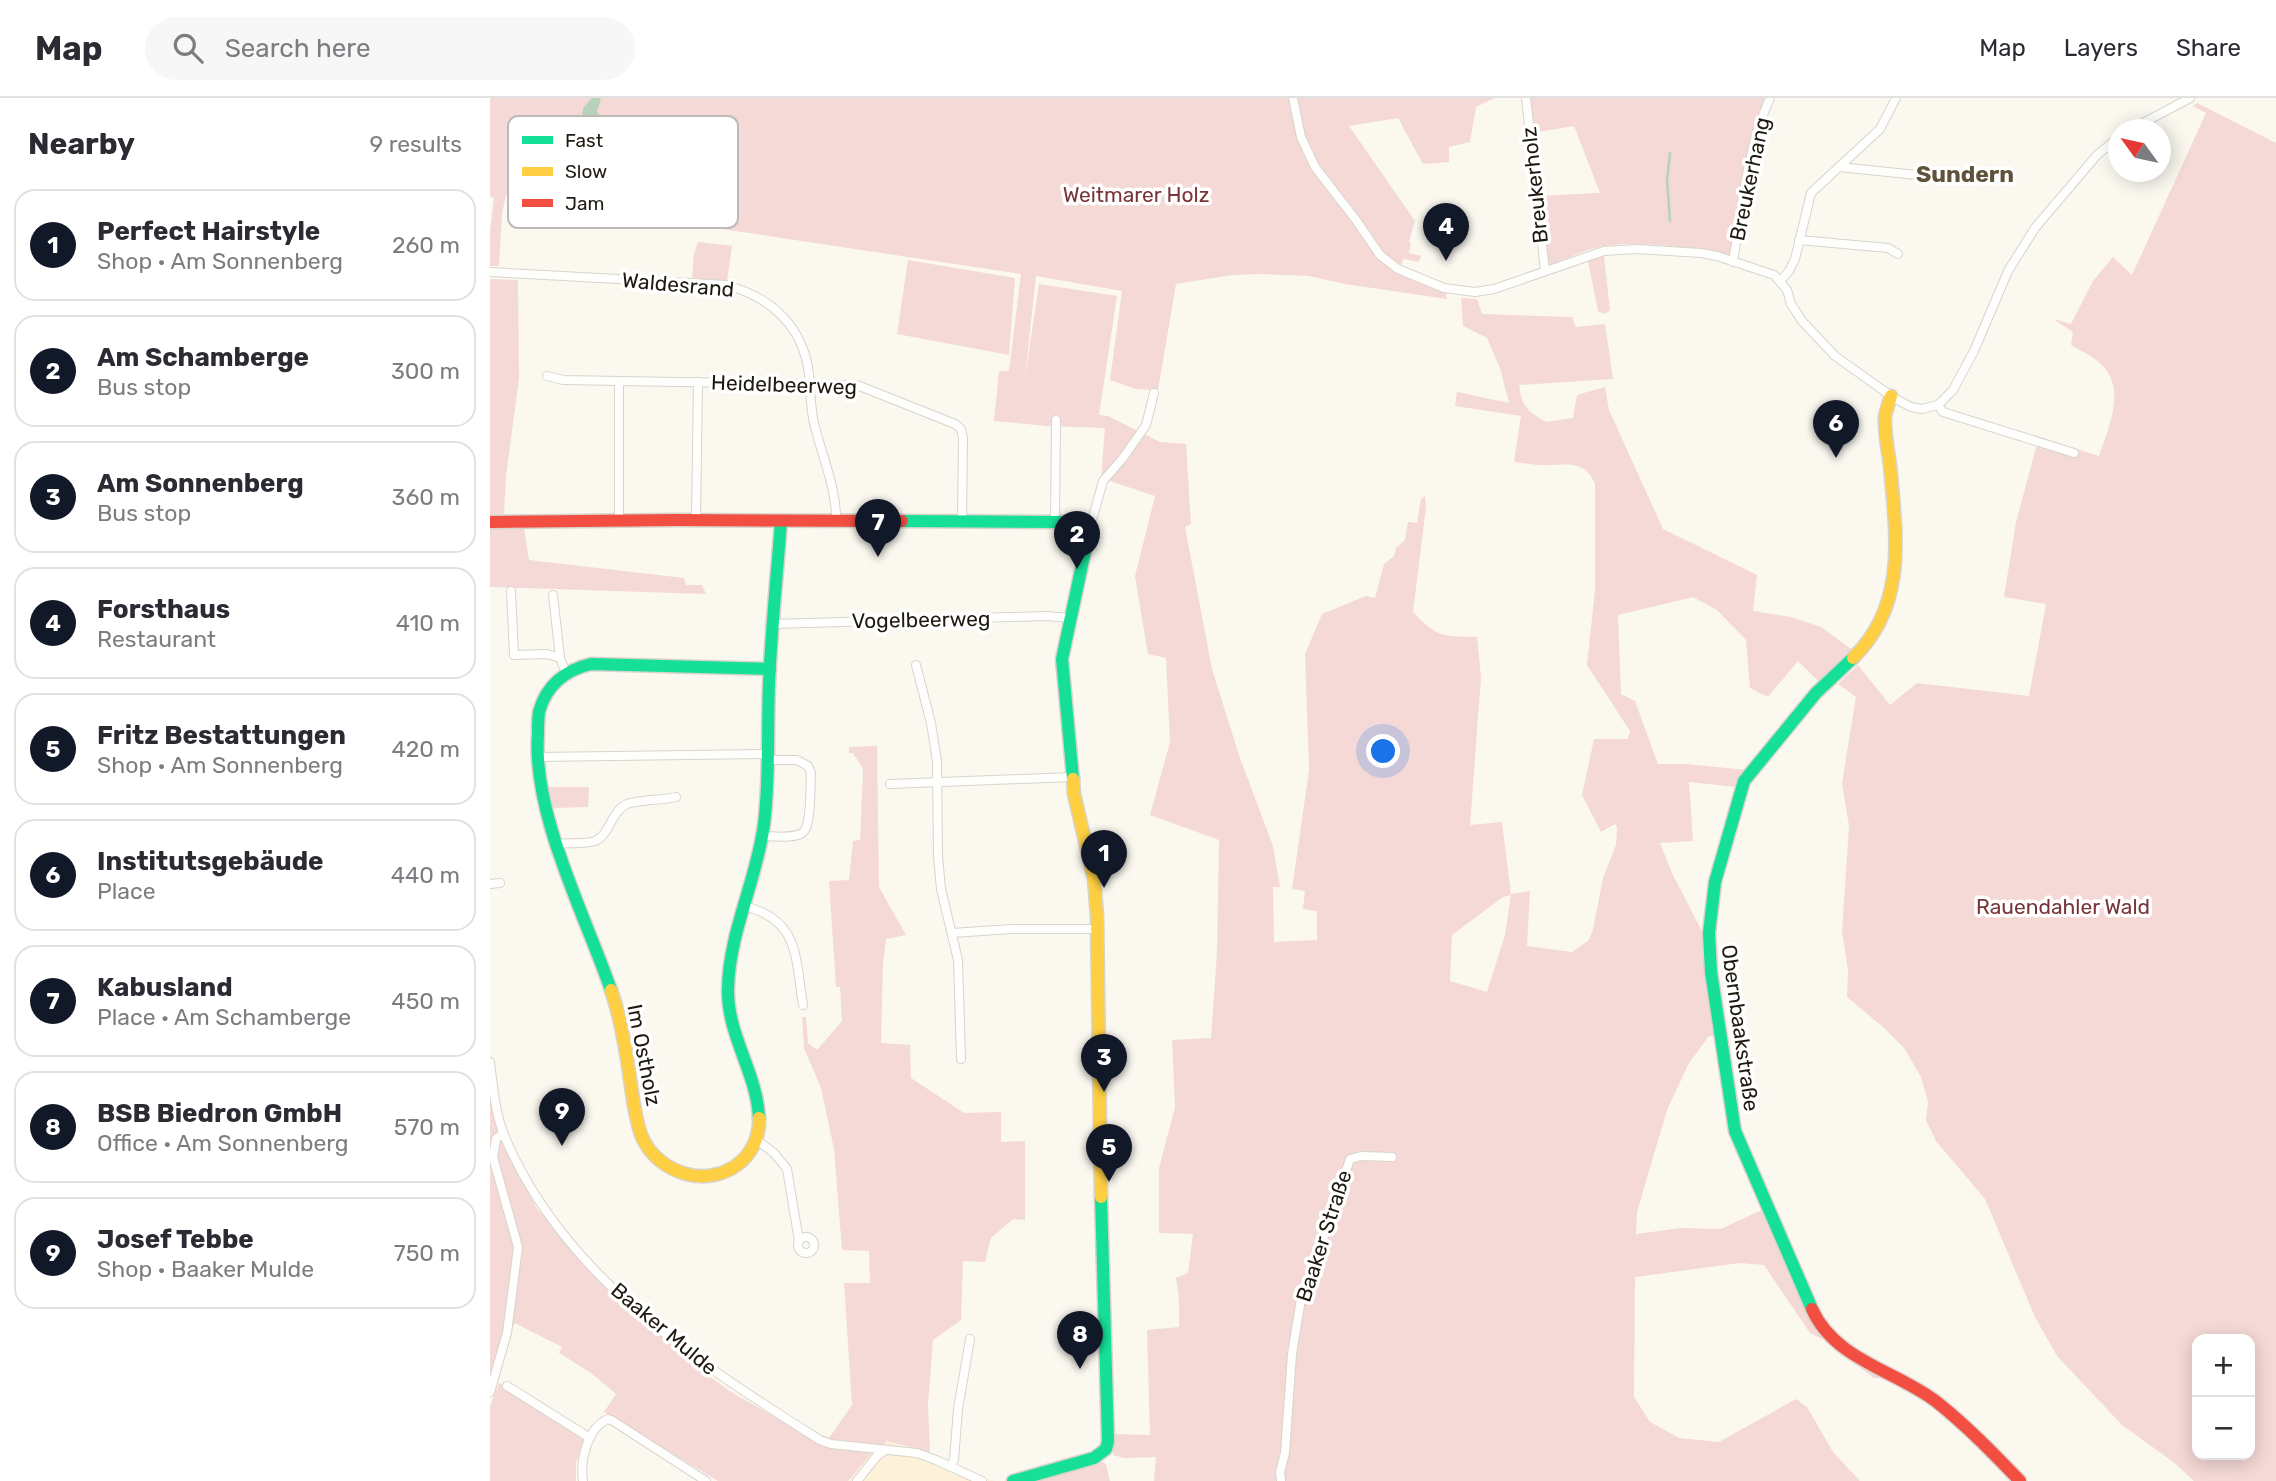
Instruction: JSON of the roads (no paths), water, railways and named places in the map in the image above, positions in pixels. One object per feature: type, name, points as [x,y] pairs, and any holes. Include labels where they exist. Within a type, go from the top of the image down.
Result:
[{"type":"street","points":[[1293,98],[1301,137],[1315,167],[1387,262],[1421,280],[1463,291],[1494,289],[1604,251],[1618,249],[1701,253],[1774,275],[1787,290],[1794,311],[1822,344],[1842,362],[1891,396],[1911,407],[1922,409],[1938,405],[1953,390],[2020,250],[2035,228],[2108,144]]},
{"type":"street","name":"Breukerholz","points":[[1526,98],[1545,271]]},
{"type":"street","name":"Breukerhang","points":[[1732,261],[1751,155],[1770,98]]},
{"type":"street","points":[[1780,281],[1789,271],[1811,193],[1880,129],[1896,98]]},
{"type":"street","points":[[2151,119],[2190,98]]},
{"type":"street","points":[[1839,167],[1917,175]]},
{"type":"street","points":[[1799,240],[1888,248],[1898,254]]},
{"type":"street","name":"Waldesrand","points":[[490,272],[706,284],[740,289],[762,299],[787,319],[802,345],[821,456],[835,494],[836,522]]},
{"type":"street","name":"Heidelbeerweg","points":[[547,376],[563,380],[863,386],[961,429],[962,522]]},
{"type":"street","points":[[619,381],[619,520]]},
{"type":"street","points":[[696,520],[698,382]]},
{"type":"street","points":[[1013,1481],[1094,1458],[1106,1449],[1108,1441],[1098,1145],[1097,929],[1094,879],[1074,794],[1062,659],[1088,537],[1087,526],[1093,517],[1102,481],[1124,458],[1146,425],[1154,393]]},
{"type":"street","name":"Obernbaakstraße","points":[[1891,396],[1885,417],[1897,542],[1896,563],[1886,606],[1866,645],[1816,693],[1744,781],[1715,881],[1709,953],[1735,1131],[1818,1323],[1848,1352],[1914,1387],[1938,1404],[1984,1444],[2020,1481]]},
{"type":"street","points":[[1938,405],[1943,412],[2056,452],[2074,453]]},
{"type":"street","points":[[1055,522],[1056,420]]},
{"type":"street","points":[[781,521],[762,836],[731,956],[728,1000],[732,1027],[758,1108],[760,1122],[757,1140],[774,1153],[787,1169],[799,1241]]},
{"type":"street","points":[[490,522],[1055,522],[1087,526]]},
{"type":"street","points":[[511,592],[514,655],[547,654],[560,658]]},
{"type":"street","points":[[553,595],[560,658],[566,673],[584,666],[608,664],[770,669]]},
{"type":"street","name":"Vogelbeerweg","points":[[773,624],[1046,616],[1070,618]]},
{"type":"street","points":[[916,665],[931,723],[938,782],[939,872],[958,960],[961,1059]]},
{"type":"street","name":"Im Ostholz","points":[[566,673],[552,686],[541,705],[538,757],[543,796],[556,844],[617,1006],[631,1070],[637,1117],[646,1143],[653,1154],[667,1166],[686,1174],[700,1176],[720,1175],[733,1169],[747,1157],[757,1140]]},
{"type":"street","points":[[538,757],[768,757],[797,760],[808,766],[811,772],[808,824],[804,832],[799,835],[762,836]]},
{"type":"street","points":[[890,784],[1072,777]]},
{"type":"street","points":[[556,844],[595,841],[604,833],[620,809],[631,803],[676,797]]},
{"type":"street","points":[[490,884],[500,883]]},
{"type":"street","points":[[744,906],[773,917],[787,932],[803,1005]]},
{"type":"street","points":[[952,933],[1012,929],[1097,929]]},
{"type":"street","name":"Baaker Mulde","points":[[490,1062],[496,1107],[503,1133],[531,1188],[552,1222],[639,1313],[713,1371],[820,1440],[831,1444],[918,1454],[982,1481]]},
{"type":"street","name":"Baaker Mulde","points":[[490,1392],[508,1333],[518,1247],[493,1157],[496,1139],[503,1133]]},
{"type":"street","name":"Baaker Straße","points":[[1281,1481],[1292,1354],[1302,1293],[1313,1269],[1350,1159],[1361,1156],[1392,1157]]},
{"type":"street","points":[[950,1466],[954,1460],[958,1409],[970,1339]]},
{"type":"street","points":[[507,1386],[590,1438]]},
{"type":"street","points":[[583,1481],[583,1459],[590,1438],[603,1421],[613,1421],[706,1481]]},
{"type":"street","points":[[858,1481],[876,1457],[885,1450]]},
{"type":"waterway","points":[[1670,153],[1667,180],[1670,221]]},
{"type":"place","name":"Forsthaus","points":[[1446,261]]},
{"type":"place","name":"Institutsgebäude","points":[[1836,458]]},
{"type":"place","name":"Kabusland","points":[[878,557]]},
{"type":"place","name":"Am Schamberge","points":[[1077,569]]},
{"type":"place","name":"Perfect Hairstyle","points":[[1104,888]]},
{"type":"place","name":"Am Sonnenberg","points":[[1104,1092]]},
{"type":"place","name":"Josef Tebbe","points":[[562,1146]]},
{"type":"place","name":"Fritz Bestattungen","points":[[1109,1182]]},
{"type":"place","name":"BSB Biedron GmbH","points":[[1080,1369]]},
{"type":"district","name":"Sundern","points":[[1965,174]]},
{"type":"park label","name":"Weitmarer Holz","points":[[1136,195]]},
{"type":"park label","name":"Rauendahler Wald","points":[[2063,907]]}]
